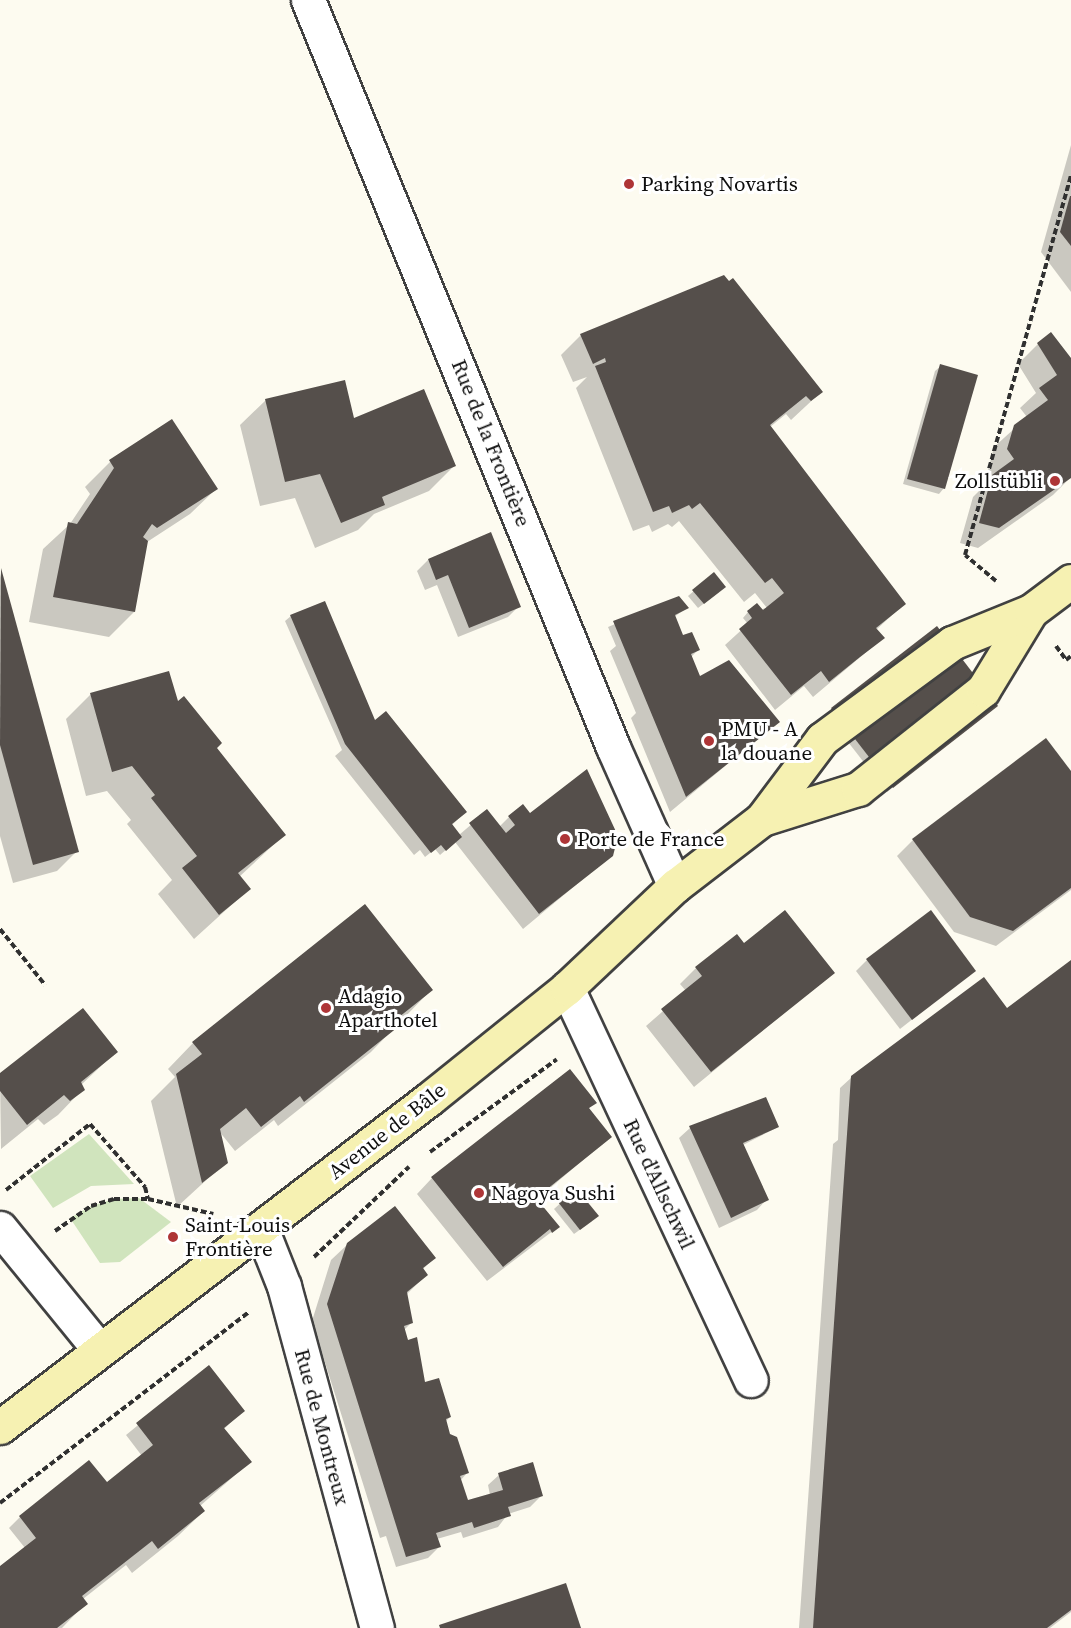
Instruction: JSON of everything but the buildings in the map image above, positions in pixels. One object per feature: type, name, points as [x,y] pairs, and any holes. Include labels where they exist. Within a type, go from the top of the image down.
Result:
[{"type":"main road","points":[[1031,611],[1071,581]]},
{"type":"main road","name":"Avenue de Bâle","points":[[762,819],[858,789],[982,690],[1031,611]]},
{"type":"main road","name":"Avenue de Bâle","points":[[0,1427],[98,1348],[250,1237],[567,988],[675,886],[762,819],[822,739],[952,643],[1031,611]]},
{"type":"street","name":"Rue de la Frontière","points":[[308,0],[418,263],[613,747],[675,886]]},
{"type":"street","name":"Rue d'Allschwil","points":[[567,988],[751,1380]]},
{"type":"street","points":[[0,1228],[98,1348]]},
{"type":"street","name":"Rue de Montreux","points":[[250,1237],[284,1286],[377,1628]]},
{"type":"path","points":[[965,555],[1071,176]]},
{"type":"path","points":[[0,929],[45,986]]},
{"type":"path","points":[[0,1194],[90,1124],[145,1187],[148,1199]]},
{"type":"path","points":[[23,1258],[91,1206],[114,1199],[148,1199],[209,1212],[250,1237]]},
{"type":"green space","points":[[89,1134],[134,1184],[91,1186],[53,1208],[30,1176]]},
{"type":"green space","points":[[139,1198],[171,1222],[120,1262],[100,1263],[70,1218],[91,1206],[114,1199]]},
{"type":"place","name":"Parking Novartis","points":[[629,184]]},
{"type":"place","name":"Zollstübli","points":[[1055,481]]},
{"type":"place","name":"PMU - A la douane","points":[[709,741]]},
{"type":"place","name":"Porte de France","points":[[565,839]]},
{"type":"place","name":"Adagio Aparthotel","points":[[326,1008]]},
{"type":"place","name":"Nagoya Sushi","points":[[479,1193]]},
{"type":"place","name":"Saint-Louis Frontière","points":[[173,1237]]}]
